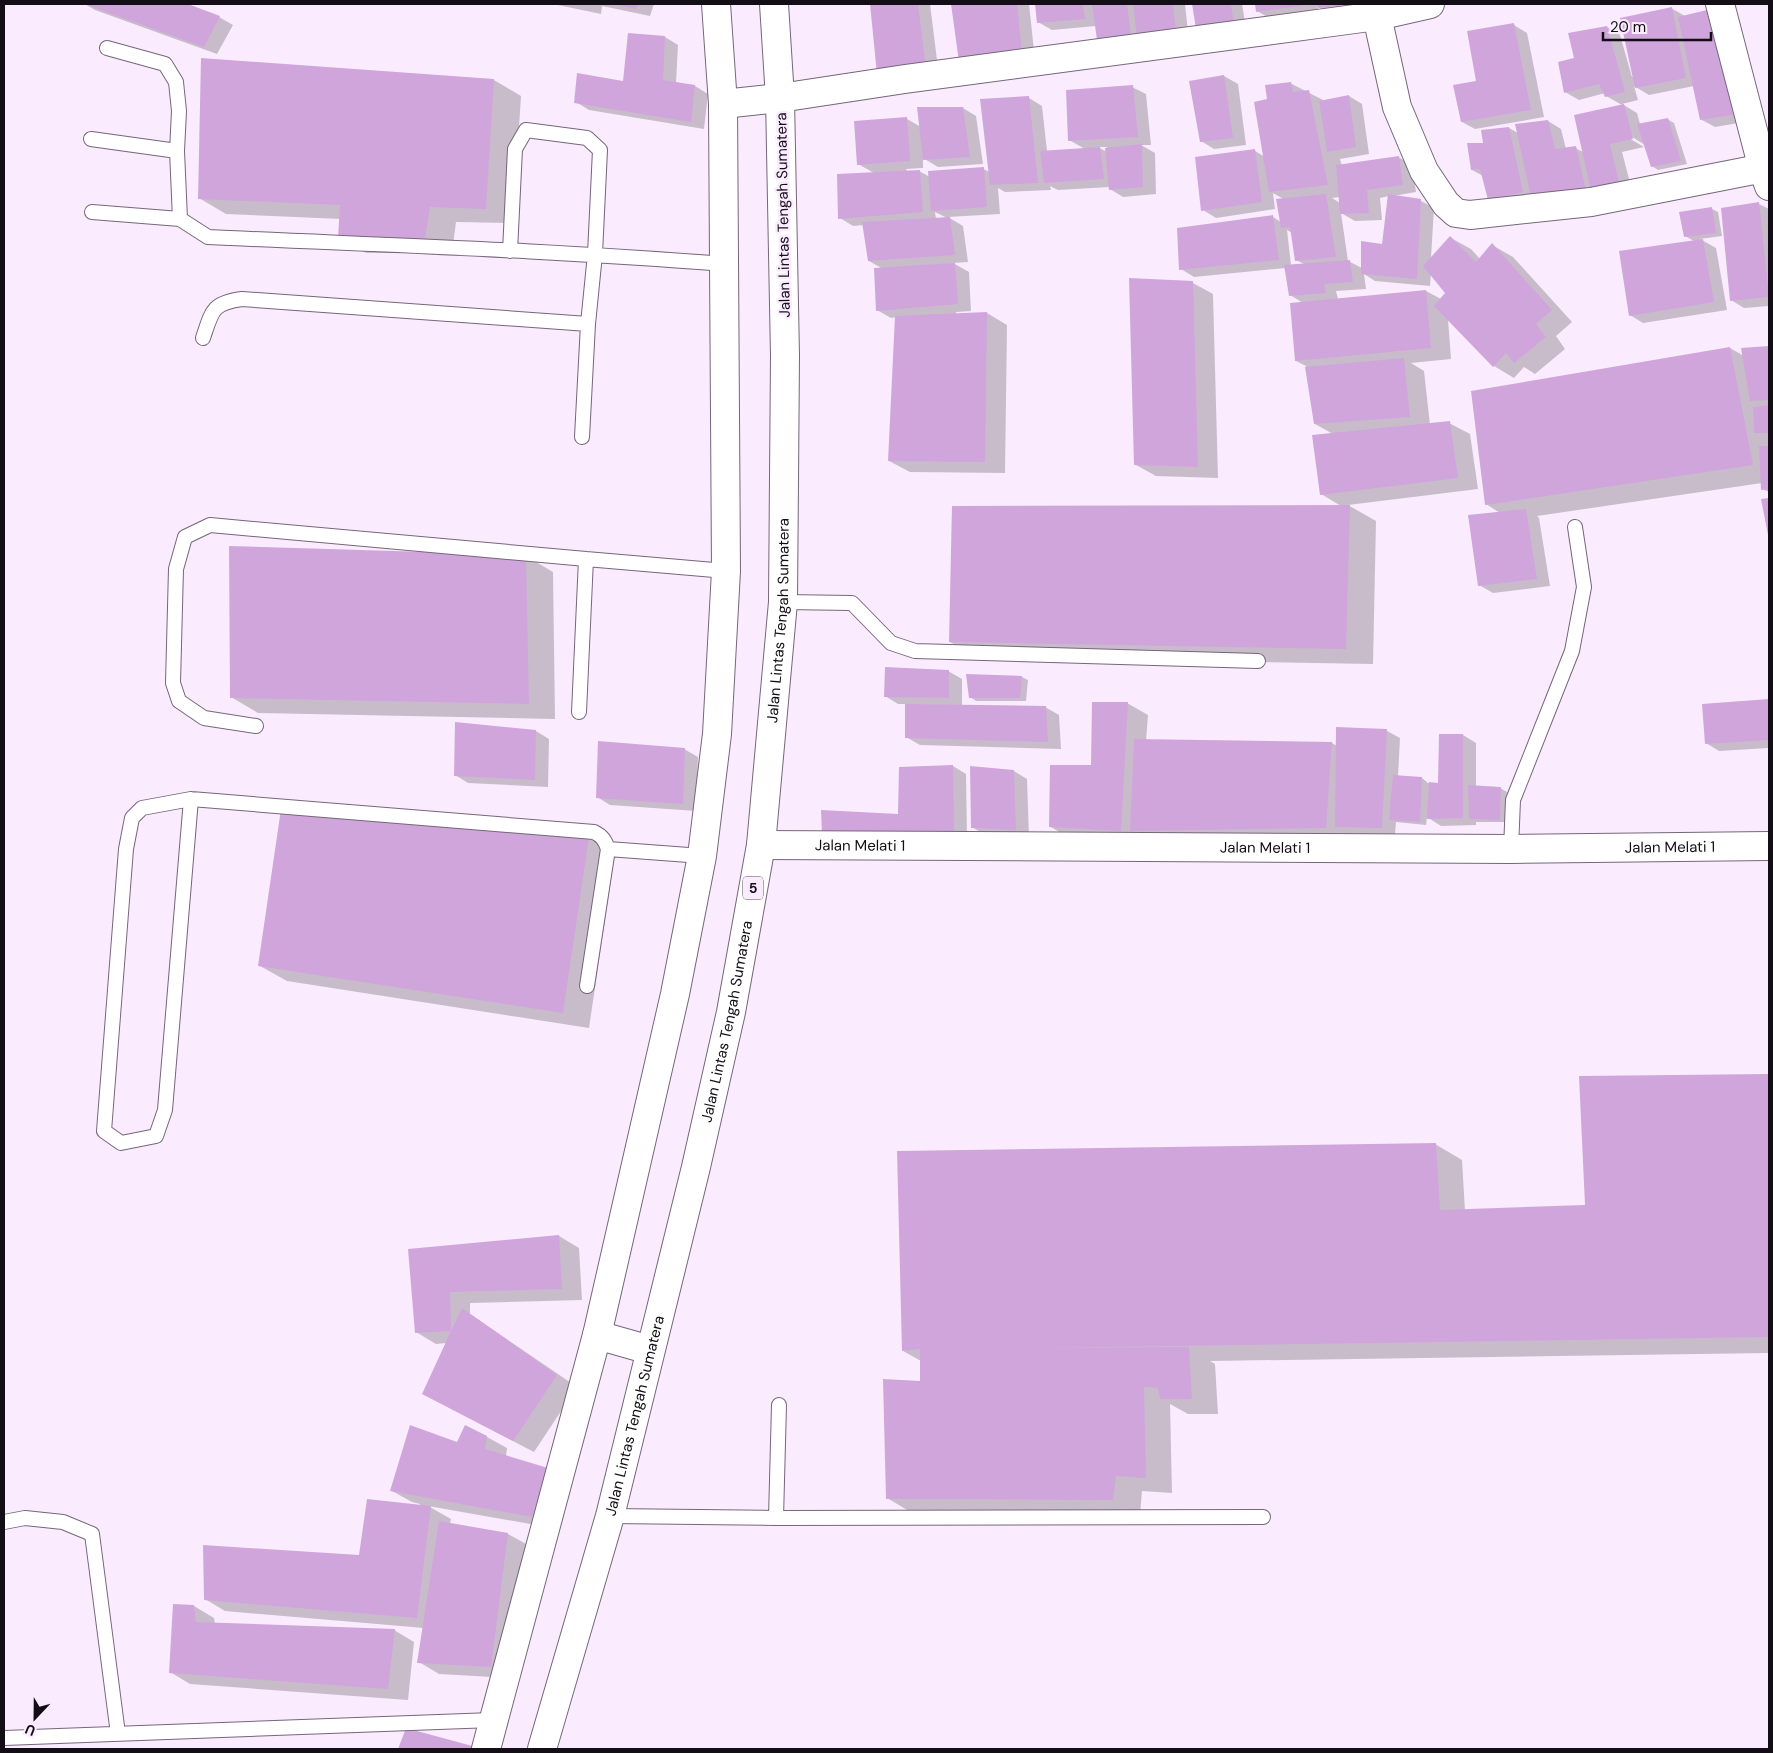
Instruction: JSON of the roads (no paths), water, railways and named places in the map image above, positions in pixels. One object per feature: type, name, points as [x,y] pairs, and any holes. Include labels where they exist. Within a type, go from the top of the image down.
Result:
[{"type":"main road","points":[[486,1749],[597,1335],[675,994],[702,856],[717,734],[726,571],[723,104],[716,4]]},
{"type":"main road","name":"Jalan Lintas Tengah Sumatera","points":[[542,1749],[610,1516],[696,1167],[730,1012],[761,845],[784,602],[785,356],[780,98],[774,4]]},
{"type":"main road","points":[[723,104],[780,98],[905,79],[1377,16],[1430,4]]},
{"type":"main road","points":[[1377,16],[1396,107],[1424,171],[1446,204],[1456,213],[1470,216],[1591,202],[1767,174],[1720,4]]},
{"type":"main road","name":"Jalan Melati 1","points":[[761,845],[1511,850],[1769,846]]},
{"type":"main road","points":[[597,1335],[650,1350]]},
{"type":"lane","points":[[107,48],[165,64],[176,82],[179,111],[177,151],[180,219]]},
{"type":"lane","points":[[510,252],[515,149],[526,130],[587,138],[600,150],[596,254],[588,324],[582,437]]},
{"type":"lane","points":[[91,140],[177,151]]},
{"type":"lane","points":[[92,212],[180,219],[208,237],[510,252],[596,254],[724,264]]},
{"type":"lane","points":[[203,338],[212,312],[225,301],[242,299],[588,324]]},
{"type":"lane","points":[[256,726],[204,718],[179,701],[173,683],[176,569],[185,537],[210,524],[726,571]]},
{"type":"lane","points":[[1511,850],[1513,800],[1572,651],[1584,587],[1575,527]]},
{"type":"lane","points":[[579,712],[586,559]]},
{"type":"lane","points":[[784,602],[852,603],[891,643],[915,651],[1258,661]]},
{"type":"lane","points":[[191,800],[165,1110],[156,1136],[121,1144],[104,1131],[126,849],[132,818],[142,808],[191,800],[594,832],[605,840],[608,849],[587,986]]},
{"type":"lane","points":[[608,849],[702,856]]},
{"type":"lane","points":[[776,1518],[779,1405]]},
{"type":"lane","points":[[610,1516],[776,1518],[1263,1517]]},
{"type":"lane","points":[[4,1522],[25,1518],[63,1522],[92,1534],[118,1734]]},
{"type":"lane","points":[[4,1738],[493,1720]]}]
